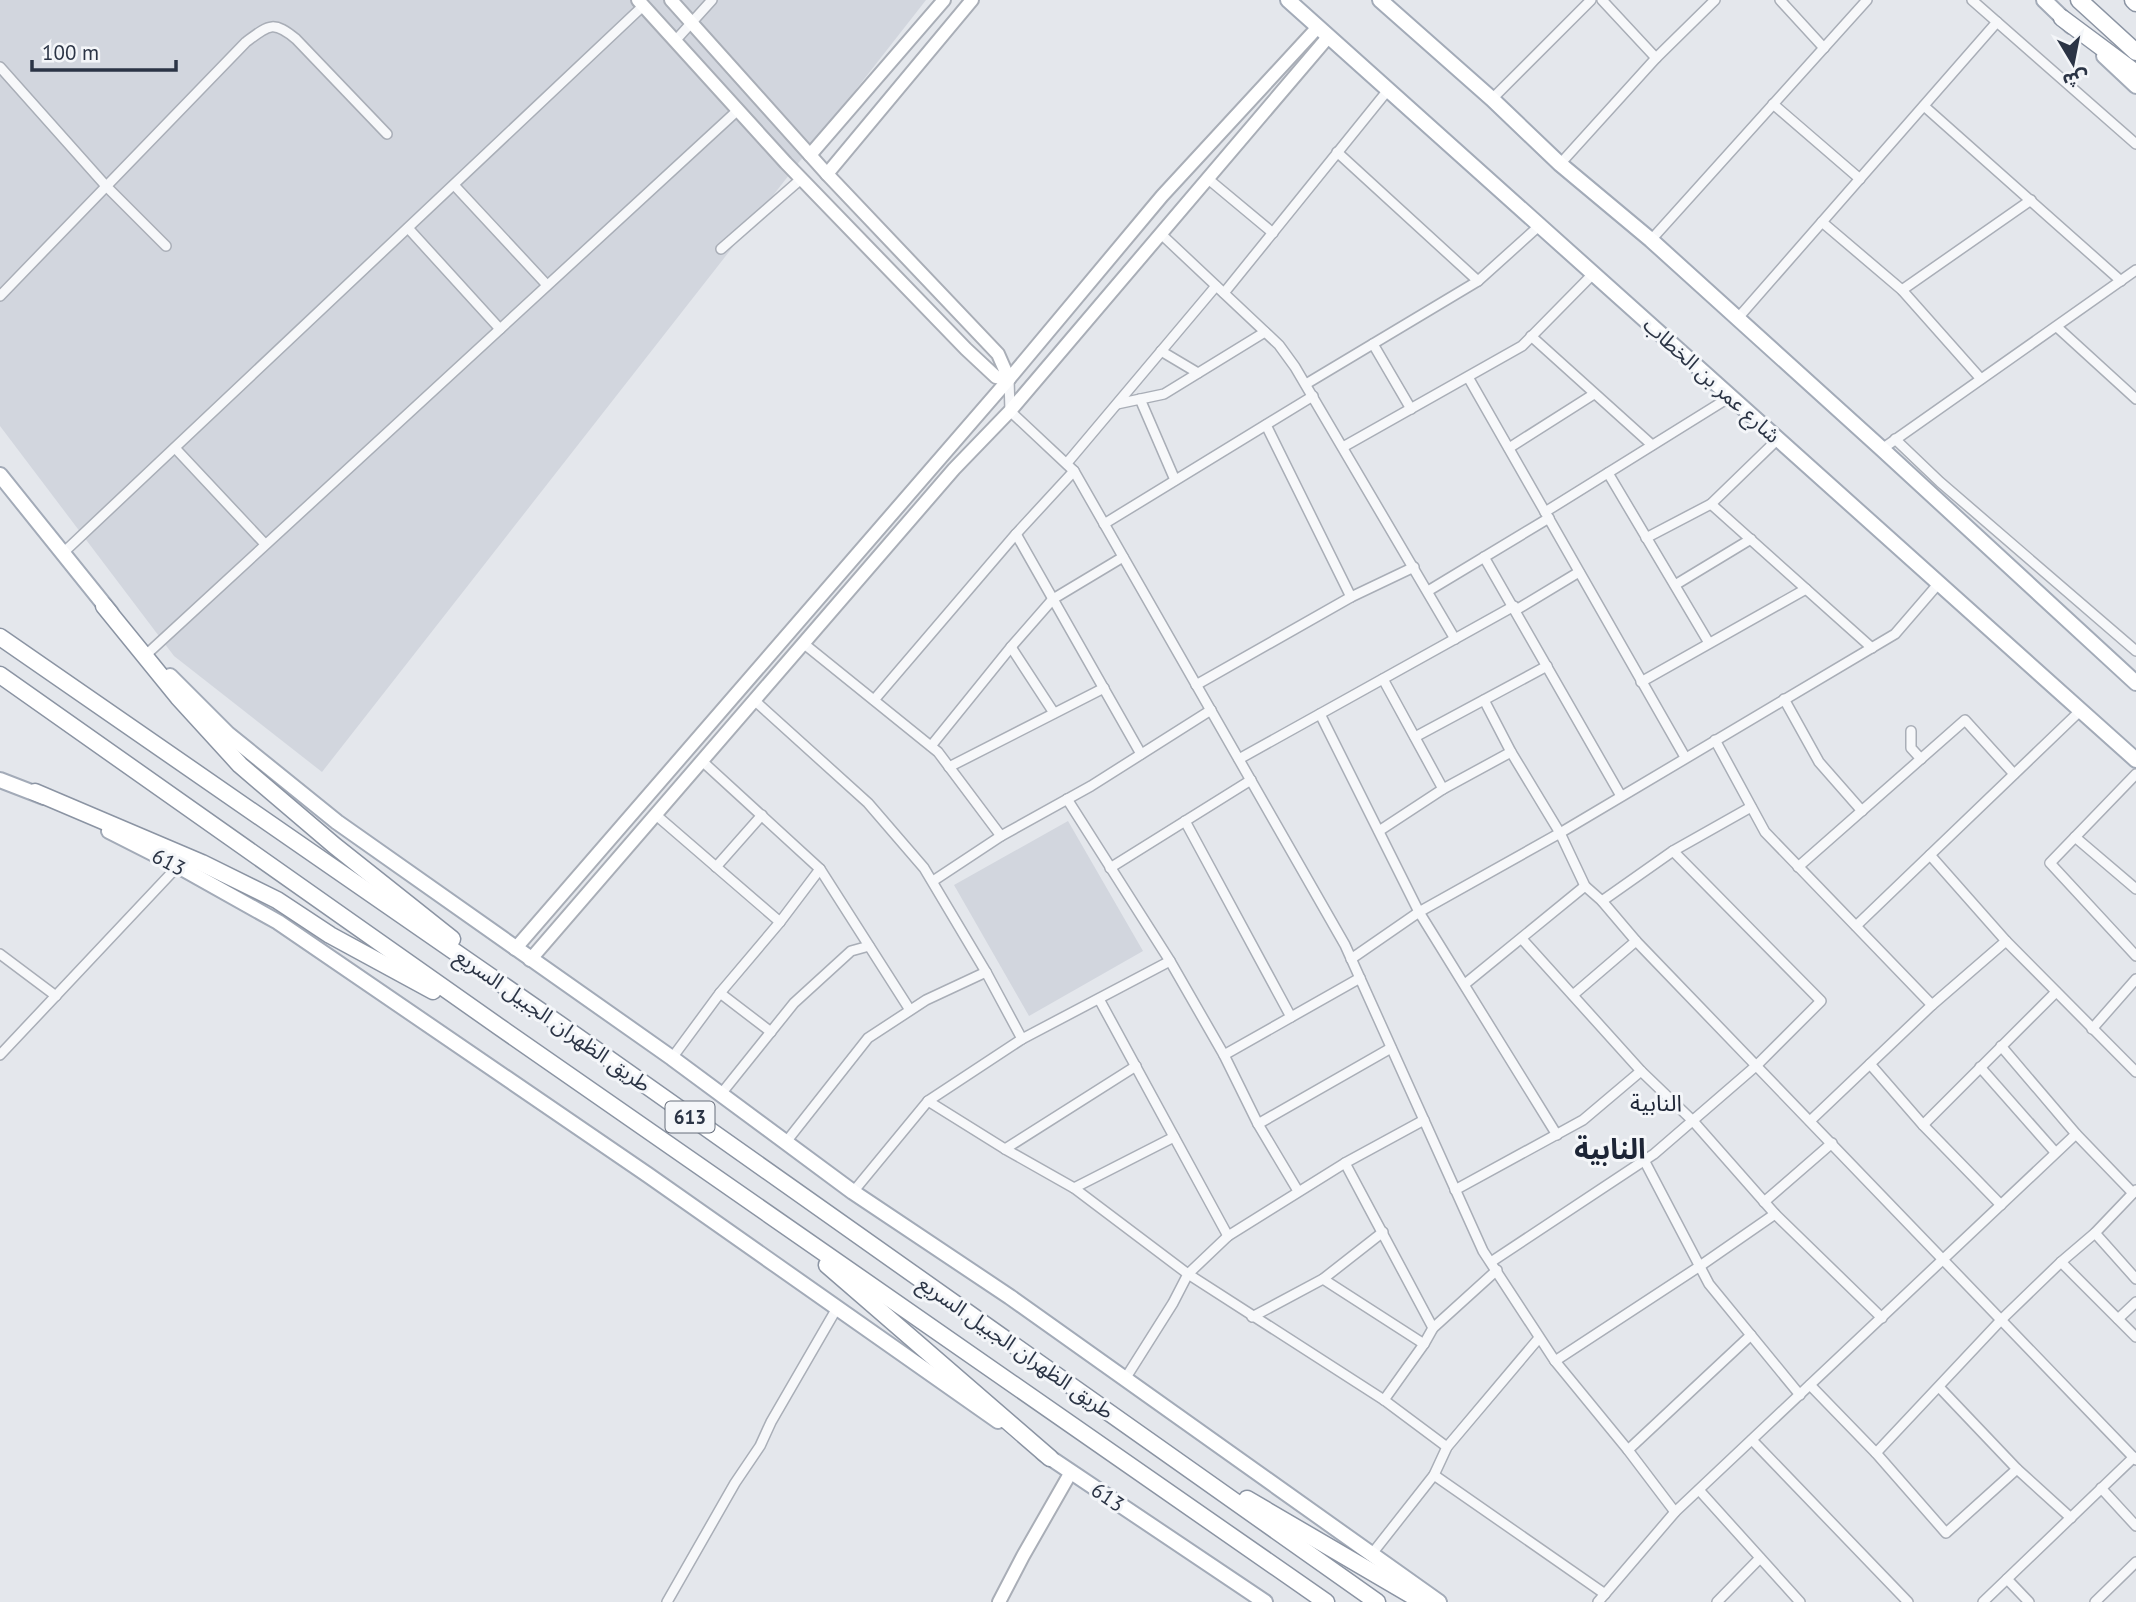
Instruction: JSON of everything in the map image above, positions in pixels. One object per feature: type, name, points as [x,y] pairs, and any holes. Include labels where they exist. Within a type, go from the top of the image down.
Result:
[{"type":"highway","points":[[2079,0],[2136,52]]},
{"type":"highway","points":[[2062,18],[2136,72]]},
{"type":"highway","points":[[104,606],[178,697],[240,765],[335,846],[575,1035]]},
{"type":"highway","name":"طريق الظهران الجبيل السريع","points":[[0,637],[575,1035],[1377,1602]]},
{"type":"highway","name":"طريق الظهران الجبيل السريع","points":[[0,675],[498,1026],[1325,1602]]},
{"type":"highway","points":[[35,792],[202,863],[277,900],[330,934],[498,1026]]},
{"type":"highway","points":[[761,1208],[1050,1458]]},
{"type":"highway","points":[[1152,1443],[1423,1602]]},
{"type":"main road","name":"شارع عمر بن الخطاب","points":[[1288,0],[2136,760]]},
{"type":"main road","points":[[1380,0],[1492,99],[1560,164],[1738,318],[2136,683]]},
{"type":"main road","points":[[2044,0],[2136,86]]},
{"type":"main road","points":[[0,475],[104,606],[187,695],[228,734],[337,822],[672,1058],[853,1192],[1010,1297],[1438,1602]]},
{"type":"main road","name":"613","points":[[0,780],[35,792],[178,866],[278,922],[648,1175],[1050,1458],[1265,1602]]},
{"type":"street","points":[[671,0],[827,174],[998,354],[1009,379],[1010,411],[1070,467],[1351,959],[1483,1251],[1555,1360],[1675,1512]]},
{"type":"street","points":[[675,41],[712,0]]},
{"type":"street","points":[[810,155],[944,0]]},
{"type":"street","points":[[827,174],[972,0]]},
{"type":"street","points":[[1492,99],[1591,0]]},
{"type":"street","points":[[1602,0],[1656,58]]},
{"type":"street","points":[[1560,164],[1656,58],[1715,0]]},
{"type":"street","points":[[1780,0],[1824,48]]},
{"type":"street","points":[[1651,240],[1867,0]]},
{"type":"street","points":[[1972,0],[2136,144]]},
{"type":"street","points":[[64,553],[454,185],[641,3],[801,179],[985,369],[996,377],[1009,379]]},
{"type":"street","points":[[1738,318],[1997,22]]},
{"type":"street","points":[[0,296],[246,42],[272,26],[283,28],[296,39],[387,134]]},
{"type":"street","points":[[530,960],[954,469],[1010,411],[1207,178],[1324,32]]},
{"type":"street","points":[[515,948],[1009,379],[1163,196],[1324,32]]},
{"type":"street","points":[[0,67],[106,186],[166,246]]},
{"type":"street","points":[[1224,293],[1388,90]]},
{"type":"street","points":[[1773,104],[1860,179]]},
{"type":"street","points":[[1924,106],[2121,281]]},
{"type":"street","points":[[148,653],[738,110]]},
{"type":"street","points":[[1337,152],[1478,281]]},
{"type":"street","points":[[1207,178],[1273,233]]},
{"type":"street","points":[[721,249],[801,179]]},
{"type":"street","points":[[454,185],[547,285]]},
{"type":"street","points":[[1902,290],[2031,200]]},
{"type":"street","points":[[1822,222],[1902,290],[1981,379]]},
{"type":"street","points":[[1306,384],[1478,281],[1539,226]]},
{"type":"street","points":[[408,228],[500,329]]},
{"type":"street","points":[[1160,233],[1279,345],[1306,384],[1455,639]]},
{"type":"street","points":[[1882,449],[2136,271]]},
{"type":"street","points":[[1343,447],[1522,346],[1593,274]]},
{"type":"street","points":[[874,700],[1016,534],[1117,404],[1216,286]]},
{"type":"street","points":[[2057,327],[2136,399]]},
{"type":"street","points":[[1117,404],[1164,394],[1265,332]]},
{"type":"street","points":[[1531,336],[1652,445]]},
{"type":"street","points":[[1373,344],[1410,409]]},
{"type":"street","points":[[1161,351],[1198,373]]},
{"type":"street","points":[[1468,377],[1685,757]]},
{"type":"street","points":[[1508,448],[1594,394]]},
{"type":"street","points":[[1104,524],[1313,396]]},
{"type":"street","points":[[1428,591],[1730,397]]},
{"type":"street","points":[[1140,399],[1175,480]]},
{"type":"street","points":[[1266,425],[1351,597]]},
{"type":"street","points":[[1646,538],[1711,504],[1778,439]]},
{"type":"street","points":[[1895,439],[1940,482],[2136,651]]},
{"type":"street","points":[[175,448],[265,544]]},
{"type":"street","points":[[1608,473],[1709,643]]},
{"type":"street","points":[[1711,504],[1872,648]]},
{"type":"street","points":[[1016,534],[1142,754]]},
{"type":"street","points":[[1675,585],[1751,539]]},
{"type":"street","points":[[931,746],[1053,599],[1123,557]]},
{"type":"street","points":[[1484,557],[1621,796]]},
{"type":"street","points":[[1196,685],[1351,597],[1414,567]]},
{"type":"street","points":[[1239,759],[1579,572]]},
{"type":"street","points":[[1351,959],[1419,912],[1560,833],[1895,634],[1939,583]]},
{"type":"street","points":[[1641,682],[1806,589]]},
{"type":"street","points":[[803,643],[938,752],[1001,836]]},
{"type":"street","points":[[1011,647],[1055,713]]},
{"type":"street","points":[[1415,737],[1547,666]]},
{"type":"street","points":[[1382,679],[1443,789]]},
{"type":"street","points":[[949,767],[1104,688]]},
{"type":"street","points":[[1484,699],[1511,752],[1560,833],[1586,886],[2135,1458],[1983,1602]]},
{"type":"street","points":[[1784,699],[1819,762],[1862,811]]},
{"type":"street","points":[[754,700],[868,803],[924,869],[986,972],[1022,1039]]},
{"type":"street","points":[[933,881],[1001,836],[1142,754],[1211,710]]},
{"type":"street","points":[[1856,926],[2081,710]]},
{"type":"street","points":[[1320,714],[1419,912],[1556,1135]]},
{"type":"street","points":[[1798,867],[1965,720],[2014,774]]},
{"type":"street","points":[[1911,731],[1911,748],[1922,759]]},
{"type":"street","points":[[1715,740],[1765,832],[1933,1005]]},
{"type":"street","points":[[1379,831],[1443,789],[1511,752]]},
{"type":"street","points":[[702,761],[820,869],[910,1010]]},
{"type":"street","points":[[2136,774],[2050,863],[2136,956]]},
{"type":"street","points":[[1110,868],[1251,780]]},
{"type":"street","points":[[1067,799],[1170,961],[1224,1055],[1258,1124],[1298,1191]]},
{"type":"street","points":[[1602,901],[1672,851],[1751,807]]},
{"type":"street","points":[[656,815],[780,922]]},
{"type":"street","points":[[716,867],[762,815]]},
{"type":"street","points":[[1185,821],[1292,1017]]},
{"type":"street","points":[[615,834],[629,846]]},
{"type":"street","points":[[2075,837],[2136,889]]},
{"type":"street","points":[[1384,1400],[1433,1328],[1494,1266],[1644,1160],[1693,1121],[1757,1065],[1821,1001],[1672,851]]},
{"type":"street","points":[[1930,855],[2006,941],[2136,1072]]},
{"type":"street","points":[[0,1055],[178,866]]},
{"type":"street","points":[[672,1058],[720,993],[780,922],[820,869]]},
{"type":"street","points":[[1465,984],[1586,886]]},
{"type":"street","points":[[1522,939],[1641,1071],[1693,1121],[1775,1214],[1882,1318]]},
{"type":"street","points":[[1573,995],[1636,941]]},
{"type":"street","points":[[1810,1121],[1933,1005],[2006,941]]},
{"type":"street","points":[[721,1094],[794,1003],[851,951],[869,946]]},
{"type":"street","points":[[0,954],[56,996]]},
{"type":"street","points":[[853,1192],[928,1101],[1022,1039],[1170,961]]},
{"type":"street","points":[[786,1142],[868,1038],[926,1000],[986,972]]},
{"type":"street","points":[[1224,1055],[1360,978]]},
{"type":"street","points":[[2092,1029],[2136,979]]},
{"type":"street","points":[[1923,1125],[2056,992]]},
{"type":"street","points":[[720,993],[771,1032]]},
{"type":"street","points":[[1098,999],[1228,1236]]},
{"type":"street","points":[[1876,1452],[2002,1319],[2135,1192],[2076,1134],[2001,1046]]},
{"type":"street","points":[[1258,1124],[1391,1048]]},
{"type":"street","points":[[1870,1064],[1923,1125],[2001,1205]]},
{"type":"street","points":[[1005,1149],[1136,1066]]},
{"type":"street","points":[[1980,1067],[2055,1152]]},
{"type":"street","points":[[1455,1190],[1583,1120],[1641,1071]]},
{"type":"street","points":[[928,1101],[1074,1188],[1188,1274],[1384,1400],[1447,1447]]},
{"type":"street","points":[[1125,1379],[1188,1274],[1228,1236],[1345,1163],[1424,1120]]},
{"type":"street","points":[[1434,1475],[1602,1598],[1675,1512],[2076,1134]]},
{"type":"street","points":[[1074,1188],[1174,1138]]},
{"type":"street","points":[[1764,1202],[1832,1143]]},
{"type":"street","points":[[1644,1160],[1709,1284],[1800,1395]]},
{"type":"street","points":[[1345,1163],[1433,1328]]},
{"type":"street","points":[[1555,1360],[1775,1214]]},
{"type":"street","points":[[1252,1317],[1323,1279],[1383,1232]]},
{"type":"street","points":[[2095,1233],[2136,1279]]},
{"type":"street","points":[[2061,1262],[2136,1337]]},
{"type":"street","points":[[1323,1279],[1424,1344]]},
{"type":"street","points":[[2118,1319],[2136,1302]]},
{"type":"street","points":[[667,1602],[735,1483],[760,1446],[837,1308]]},
{"type":"street","points":[[1628,1450],[1751,1335]]},
{"type":"street","points":[[1371,1555],[1434,1475],[1447,1447],[1539,1338]]},
{"type":"street","points":[[1811,1385],[1876,1452],[1946,1533],[2017,1469]]},
{"type":"street","points":[[1939,1387],[2017,1469],[2071,1518]]},
{"type":"street","points":[[1752,1440],[1908,1602]]},
{"type":"street","points":[[999,1602],[1071,1472]]},
{"type":"street","points":[[2101,1488],[2136,1526]]},
{"type":"street","points":[[1699,1490],[1800,1602]]},
{"type":"street","points":[[1717,1602],[1760,1558]]},
{"type":"street","points":[[2095,1602],[2136,1562]]},
{"type":"street","points":[[2007,1578],[2029,1602]]},
{"type":"shaded area","points":[[0,0],[926,0],[322,772],[174,656],[0,426]]},
{"type":"shaded area","points":[[1068,821],[1143,951],[1029,1016],[954,885]]},
{"type":"district","name":"النابية","points":[[1656,1102]]},
{"type":"district","name":"النابية","points":[[1610,1148]]}]
